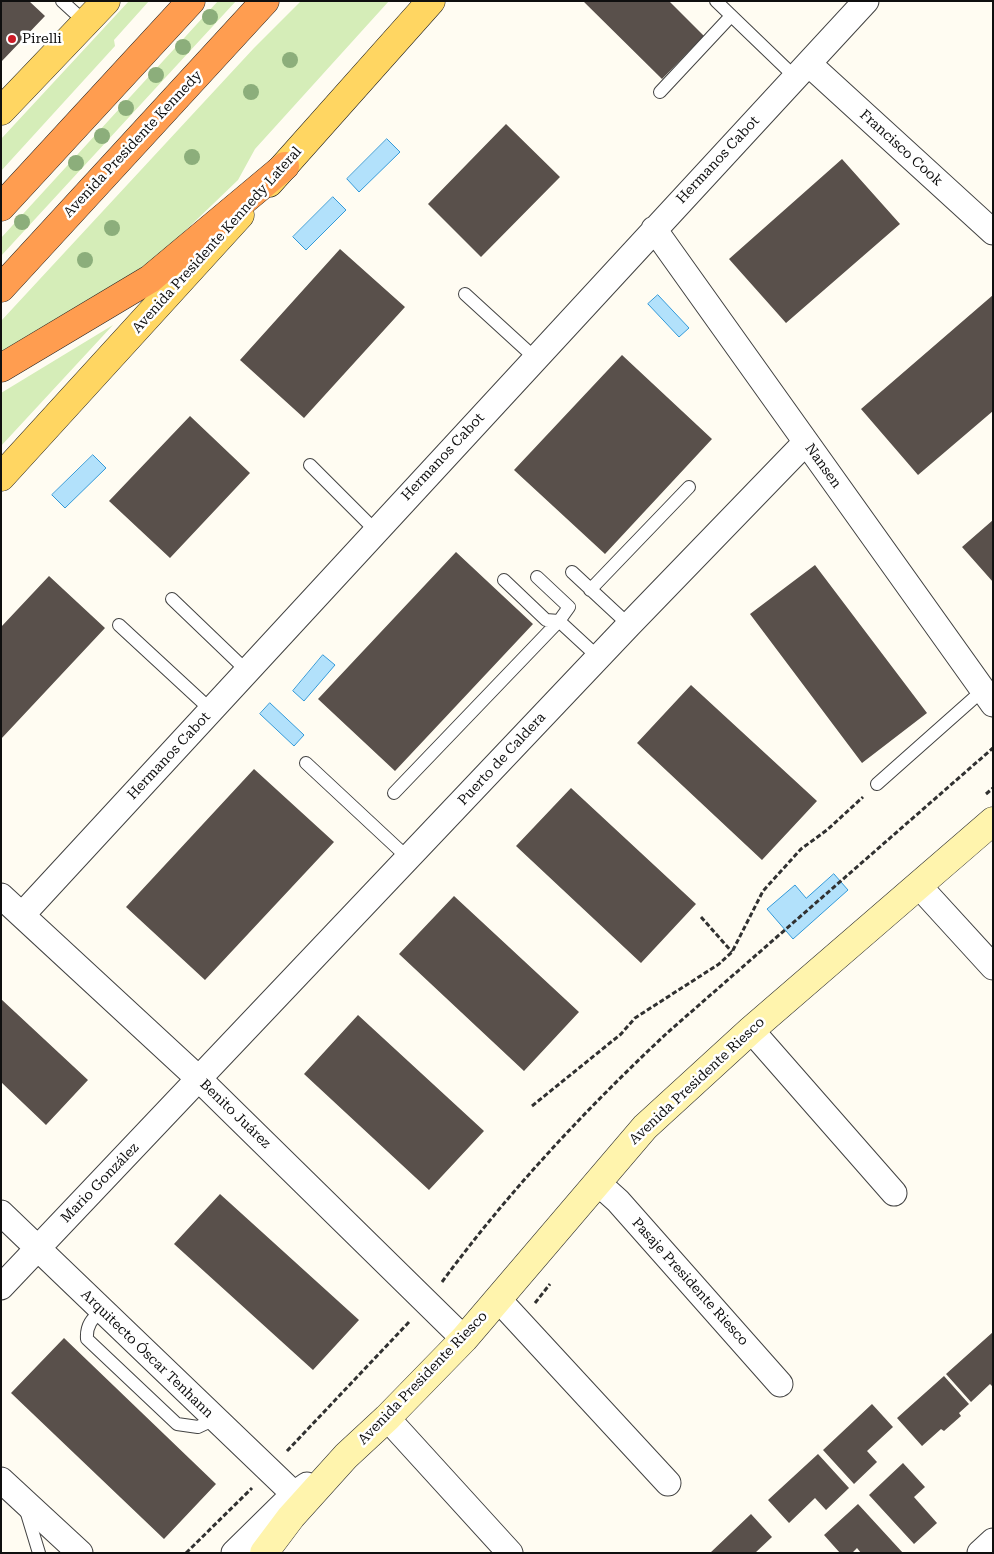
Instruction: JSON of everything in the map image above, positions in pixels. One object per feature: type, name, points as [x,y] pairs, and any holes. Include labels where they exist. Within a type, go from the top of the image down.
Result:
[{"type":"highway","points":[[1,207],[190,1]]},
{"type":"highway","name":"Avenida Presidente Kennedy","points":[[1,288],[265,1]]},
{"type":"highway","points":[[1,368],[150,279],[284,166]]},
{"type":"main road","points":[[1,111],[106,1]]},
{"type":"main road","name":"Avenida Presidente Kennedy Lateral","points":[[1,477],[284,166],[430,1]]},
{"type":"main road","name":"Avenida Presidente Riesco","points":[[264,1553],[291,1518],[346,1456],[388,1418],[464,1339],[645,1127],[751,1030],[993,821]]},
{"type":"street","name":"Hermanos Cabot","points":[[22,915],[866,1]]},
{"type":"street","name":"Francisco Cook","points":[[802,70],[993,232]]},
{"type":"street","name":"Nansen","points":[[654,229],[988,697]]},
{"type":"street","name":"Puerto de Caldera","points":[[199,1079],[598,657],[806,442]]},
{"type":"street","points":[[919,886],[993,967]]},
{"type":"street","name":"Benito Juárez","points":[[1,896],[199,1079],[464,1339]]},
{"type":"street","points":[[751,1030],[894,1193]]},
{"type":"street","name":"Mario González","points":[[1,1287],[199,1079]]},
{"type":"street","name":"Pasaje Presidente Riesco","points":[[598,1183],[618,1201],[780,1384]]},
{"type":"street","name":"Arquitecto Óscar Tenhann","points":[[1,1213],[294,1494]]},
{"type":"street","points":[[498,1299],[668,1483]]},
{"type":"street","points":[[388,1418],[510,1553]]},
{"type":"street","name":"Avenida Presidente Riesco","points":[[234,1553],[294,1494],[346,1456]]},
{"type":"street","points":[[1,1480],[80,1553]]},
{"type":"street","points":[[980,1553],[993,1540]]},
{"type":"lane","points":[[62,1],[86,23]]},
{"type":"lane","points":[[716,1],[731,16],[802,70]]},
{"type":"lane","points":[[660,92],[731,16]]},
{"type":"lane","points":[[465,294],[535,358]]},
{"type":"lane","points":[[310,465],[376,531]]},
{"type":"lane","points":[[590,590],[689,487]]},
{"type":"lane","points":[[572,572],[629,625]]},
{"type":"lane","points":[[394,792],[559,621],[569,607],[537,577]]},
{"type":"lane","points":[[504,580],[546,620],[559,621],[598,657]]},
{"type":"lane","points":[[172,599],[247,671]]},
{"type":"lane","points":[[119,625],[211,710]]},
{"type":"lane","points":[[877,784],[988,697]]},
{"type":"lane","points":[[306,763],[408,858]]},
{"type":"lane","points":[[24,1501],[39,1553]]},
{"type":"path","points":[[186,1553],[270,1470],[427,1303],[471,1243],[518,1186],[616,1081],[666,1033],[993,748]]},
{"type":"path","points":[[532,1106],[622,1034],[635,1018],[719,964],[732,952],[763,891],[801,849],[827,830],[877,784]]},
{"type":"path","points":[[701,917],[732,952]]},
{"type":"path","points":[[518,1322],[551,1283]]},
{"type":"green space","points":[[129,1],[149,1],[114,40],[115,46],[1,171],[1,139]]},
{"type":"green space","points":[[218,1],[236,1],[1,256],[1,238]]},
{"type":"green space","points":[[301,1],[389,1],[255,149],[238,180],[161,254],[87,307],[1,361],[1,321],[254,48]]},
{"type":"green space","points":[[113,325],[1,446],[1,393]]},
{"type":"water","points":[[387,139],[400,152],[359,192],[347,179]]},
{"type":"water","points":[[333,197],[346,210],[306,250],[293,237]]},
{"type":"water","points":[[658,295],[689,328],[679,337],[648,304]]},
{"type":"water","points":[[93,455],[106,468],[65,508],[52,495]]},
{"type":"water","points":[[323,655],[335,665],[304,701],[293,691]]},
{"type":"water","points":[[270,703],[304,735],[294,746],[260,714]]},
{"type":"water","points":[[834,874],[848,890],[793,939],[767,909],[795,885],[806,898]]},
{"type":"building","name":"Pirelli","points":[[1,1],[29,1],[45,16],[1,62]]},
{"type":"building","points":[[583,1],[669,1],[704,36],[662,79]]},
{"type":"building","points":[[506,124],[560,177],[481,257],[428,204]]},
{"type":"building","points":[[842,159],[900,224],[786,323],[729,259]]},
{"type":"building","points":[[340,249],[405,307],[304,418],[240,360]]},
{"type":"building","points":[[993,295],[993,411],[918,475],[861,409]]},
{"type":"building","points":[[622,355],[712,439],[605,554],[514,470]]},
{"type":"building","points":[[190,416],[250,473],[170,558],[109,501]]},
{"type":"building","points":[[993,520],[993,582],[962,547]]},
{"type":"building","points":[[456,552],[533,624],[395,771],[318,699]]},
{"type":"building","points":[[815,565],[927,713],[862,763],[750,614]]},
{"type":"building","points":[[49,576],[105,628],[1,739],[1,627]]},
{"type":"building","points":[[691,685],[817,801],[762,860],[637,743]]},
{"type":"building","points":[[254,769],[334,842],[205,980],[126,907]]},
{"type":"building","points":[[571,788],[696,904],[641,963],[516,846]]},
{"type":"building","points":[[454,896],[579,1012],[524,1071],[399,954]]},
{"type":"building","points":[[1,999],[88,1080],[46,1125],[1,1082]]},
{"type":"building","points":[[358,1015],[484,1131],[429,1190],[304,1074]]},
{"type":"building","points":[[220,1194],[359,1320],[313,1370],[174,1244]]},
{"type":"building","points":[[993,1332],[993,1387],[990,1384],[971,1402],[946,1374]]},
{"type":"building","points":[[64,1338],[216,1484],[164,1539],[11,1393]]},
{"type":"building","points":[[944,1376],[969,1404],[959,1413],[961,1416],[944,1431],[941,1429],[922,1446],[897,1418]]},
{"type":"building","points":[[872,1404],[893,1427],[867,1451],[877,1462],[854,1484],[823,1450]]},
{"type":"building","points":[[818,1454],[849,1488],[826,1510],[815,1498],[789,1523],[768,1500]]},
{"type":"building","points":[[903,1463],[925,1487],[914,1497],[937,1523],[914,1544],[869,1495]]},
{"type":"building","points":[[858,1504],[903,1553],[861,1553],[857,1548],[852,1553],[840,1553],[824,1535]]},
{"type":"building","points":[[751,1514],[772,1537],[755,1553],[710,1553]]},
{"type":"place","name":"Pirelli","points":[[12,39]]}]
